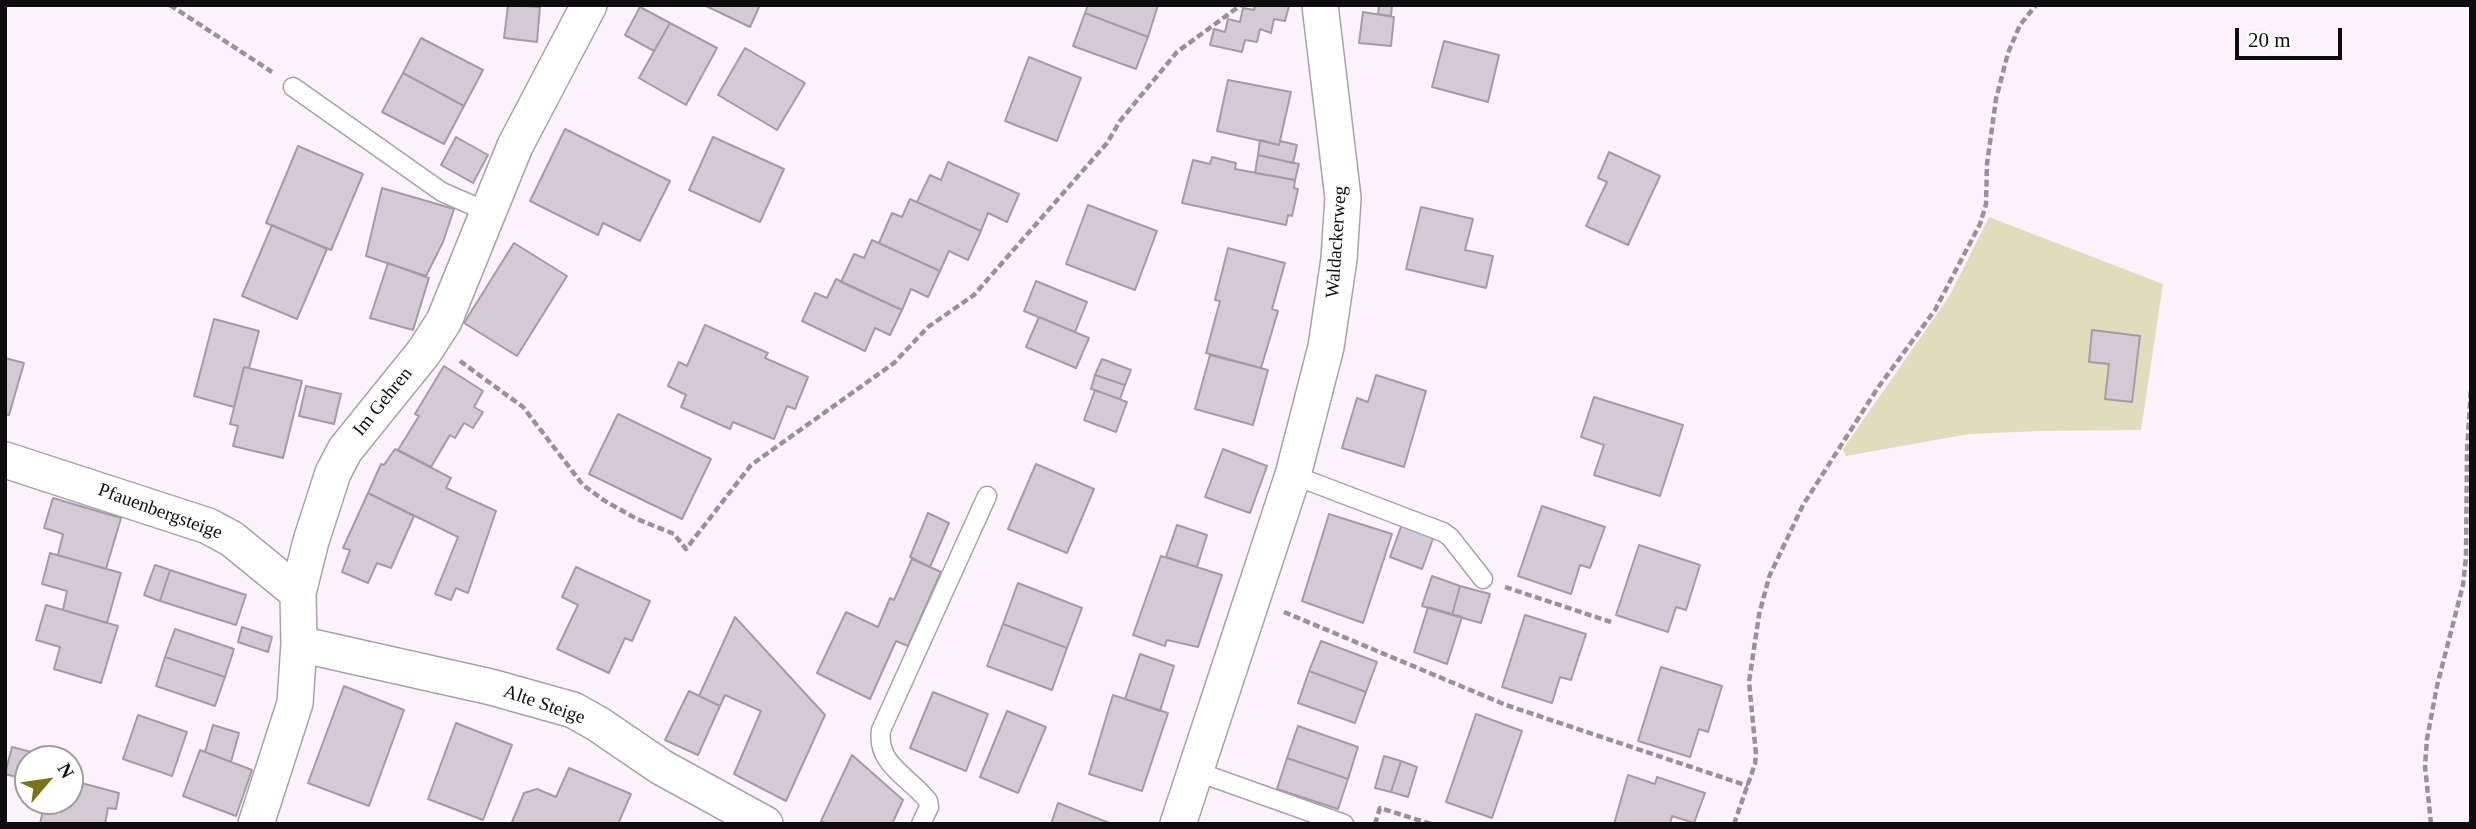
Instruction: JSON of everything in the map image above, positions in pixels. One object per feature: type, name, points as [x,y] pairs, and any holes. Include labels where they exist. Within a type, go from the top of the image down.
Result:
[{"type":"street","name":"Im Gehren","points":[[256,824],[295,703],[299,644],[298,593],[328,484],[338,461],[432,341],[453,302],[515,146],[589,5]]},
{"type":"street","name":"Waldackerweg","points":[[1178,824],[1293,475],[1326,347],[1339,259],[1343,198],[1320,5]]},
{"type":"street","name":"Pfauenbergsteige","points":[[5,460],[208,526],[232,539],[298,593]]},
{"type":"street","name":"Alte Steige","points":[[299,644],[491,687],[573,710],[661,767],[765,824]]},
{"type":"lane","points":[[293,87],[432,186],[488,212]]},
{"type":"lane","points":[[1293,475],[1443,531],[1483,579]]},
{"type":"lane","points":[[921,824],[929,807],[928,801],[886,759],[880,745],[881,730],[987,496]]},
{"type":"lane","points":[[1195,771],[1344,824]]},
{"type":"path","points":[[170,5],[293,87]]},
{"type":"path","points":[[432,341],[523,407],[583,485],[637,519],[674,534],[685,549],[747,469],[894,363],[928,327],[974,295],[1107,143],[1120,121],[1177,52],[1241,5]]},
{"type":"path","points":[[1734,824],[1756,754],[1749,682],[1759,615],[1769,577],[1803,505],[1877,389],[1945,293],[1984,215],[1987,164],[1996,99],[2008,52],[2020,25],[2036,5]]},
{"type":"path","points":[[2431,824],[2425,765],[2427,739],[2437,686],[2463,584],[2471,388]]},
{"type":"path","points":[[1483,579],[1611,622]]},
{"type":"path","points":[[1285,612],[1506,705],[1748,786]]},
{"type":"path","points":[[1375,824],[1380,808],[1431,824]]},
{"type":"shaded area","points":[[1989,217],[2163,284],[2141,430],[1969,434],[1846,456],[1843,449],[1950,295]]},
{"type":"building","points":[[508,5],[540,7],[537,42],[504,38]]},
{"type":"building","points":[[704,5],[760,5],[750,27]]},
{"type":"building","points":[[1088,5],[1158,5],[1148,37],[1085,13]]},
{"type":"building","points":[[1255,5],[1289,6],[1285,21],[1274,19],[1271,33],[1260,29],[1257,42],[1245,40],[1242,52],[1210,45],[1214,29],[1225,32],[1228,19],[1240,22],[1243,8],[1254,10]]},
{"type":"building","points":[[1379,5],[1392,5],[1391,16],[1378,14]]},
{"type":"building","points":[[640,7],[670,23],[654,51],[625,35]]},
{"type":"building","points":[[1363,12],[1394,17],[1391,46],[1359,43]]},
{"type":"building","points":[[1085,13],[1148,37],[1136,69],[1073,46]]},
{"type":"building","points":[[670,23],[717,48],[686,105],[639,78]]},
{"type":"building","points":[[421,38],[483,70],[464,106],[403,73]]},
{"type":"building","points":[[1444,41],[1499,55],[1488,102],[1432,87]]},
{"type":"building","points":[[745,48],[805,83],[777,130],[718,95]]},
{"type":"building","points":[[1029,57],[1081,78],[1057,141],[1005,121]]},
{"type":"building","points":[[403,73],[464,106],[444,144],[382,112]]},
{"type":"building","points":[[1228,80],[1291,92],[1279,145],[1217,131]]},
{"type":"building","points":[[565,129],[670,181],[640,241],[603,223],[598,235],[530,201]]},
{"type":"building","points":[[456,137],[488,155],[473,183],[441,165]]},
{"type":"building","points":[[713,137],[784,169],[760,222],[689,190]]},
{"type":"building","points":[[1260,140],[1279,145],[1280,141],[1297,145],[1293,163],[1258,155]]},
{"type":"building","points":[[298,146],[363,174],[331,250],[266,223]]},
{"type":"building","points":[[1609,152],[1660,176],[1628,245],[1586,226],[1607,182],[1598,178]]},
{"type":"building","points":[[1258,155],[1299,164],[1295,180],[1255,173]]},
{"type":"building","points":[[1212,157],[1236,163],[1235,169],[1295,180],[1294,188],[1298,189],[1292,216],[1288,215],[1286,225],[1182,203],[1193,160],[1210,164]]},
{"type":"building","points":[[948,162],[1019,194],[1007,222],[988,213],[981,231],[917,202],[930,175],[941,180]]},
{"type":"building","points":[[382,188],[454,209],[443,242],[426,276],[366,256]]},
{"type":"building","points":[[910,199],[981,231],[968,260],[949,251],[940,271],[879,243],[892,213],[902,217]]},
{"type":"building","points":[[1088,205],[1157,231],[1135,290],[1066,264]]},
{"type":"building","points":[[1421,207],[1473,219],[1465,250],[1493,256],[1486,288],[1406,269]]},
{"type":"building","points":[[272,225],[327,249],[297,319],[242,296]]},
{"type":"building","points":[[872,240],[940,271],[928,297],[911,289],[902,310],[841,282],[854,254],[864,258]]},
{"type":"building","points":[[514,243],[567,276],[517,356],[464,323]]},
{"type":"building","points":[[1228,248],[1285,263],[1272,309],[1278,311],[1261,368],[1206,353],[1220,301],[1215,300]]},
{"type":"building","points":[[388,263],[429,278],[413,330],[370,318]]},
{"type":"building","points":[[836,279],[902,310],[890,335],[875,328],[865,351],[802,321],[815,293],[827,298]]},
{"type":"building","points":[[1036,281],[1087,302],[1075,332],[1024,311]]},
{"type":"building","points":[[1039,317],[1089,338],[1076,368],[1026,347]]},
{"type":"building","points":[[214,319],[259,331],[249,368],[244,367],[234,407],[194,396]]},
{"type":"building","points":[[705,325],[768,353],[765,358],[808,377],[795,409],[787,406],[774,439],[733,422],[730,429],[681,407],[686,395],[668,386],[679,362],[687,366]]},
{"type":"building","points":[[2092,330],[2140,336],[2132,402],[2105,399],[2109,364],[2089,362]]},
{"type":"building","points":[[1210,355],[1268,370],[1253,425],[1195,409]]},
{"type":"building","points":[[5,358],[24,363],[9,415],[5,414]]},
{"type":"building","points":[[1102,359],[1131,370],[1125,385],[1095,375]]},
{"type":"building","points":[[444,366],[483,391],[474,407],[483,412],[473,428],[464,423],[455,438],[450,435],[431,467],[398,450],[419,416],[415,414]]},
{"type":"building","points":[[244,367],[302,381],[283,458],[233,446],[238,426],[230,424]]},
{"type":"building","points":[[1095,375],[1125,385],[1120,399],[1091,389]]},
{"type":"building","points":[[1376,375],[1426,391],[1404,467],[1342,448],[1357,398],[1368,402]]},
{"type":"building","points":[[306,386],[341,394],[334,424],[299,416]]},
{"type":"building","points":[[1095,390],[1127,402],[1116,432],[1084,420]]},
{"type":"building","points":[[1594,397],[1683,425],[1660,496],[1594,475],[1604,445],[1581,437]]},
{"type":"building","points":[[618,414],[711,459],[682,519],[589,474]]},
{"type":"building","points":[[395,449],[451,478],[446,488],[496,511],[468,593],[456,588],[451,600],[435,594],[458,537],[368,493],[381,464],[384,465]]},
{"type":"building","points":[[1223,449],[1267,466],[1250,513],[1205,497]]},
{"type":"building","points":[[1036,464],[1094,489],[1067,553],[1008,529]]},
{"type":"building","points":[[368,493],[414,516],[391,568],[377,563],[368,583],[342,572],[350,550],[343,548]]},
{"type":"building","points":[[53,498],[121,518],[106,569],[58,555],[63,534],[44,528]]},
{"type":"building","points":[[1542,506],[1605,527],[1590,568],[1580,565],[1571,594],[1518,576]]},
{"type":"building","points":[[928,513],[949,523],[930,567],[910,557]]},
{"type":"building","points":[[1329,514],[1392,534],[1363,623],[1302,601]]},
{"type":"building","points":[[1402,524],[1434,536],[1422,569],[1390,557]]},
{"type":"building","points":[[1177,525],[1207,535],[1197,567],[1166,557]]},
{"type":"building","points":[[1639,545],[1700,565],[1686,610],[1676,607],[1668,632],[1616,615]]},
{"type":"building","points":[[50,553],[121,573],[107,623],[63,610],[67,591],[42,584]]},
{"type":"building","points":[[1161,556],[1222,575],[1198,647],[1167,640],[1165,646],[1133,635]]},
{"type":"building","points":[[912,559],[941,572],[908,646],[896,641],[870,699],[817,673],[846,612],[878,627],[890,598],[894,600]]},
{"type":"building","points":[[155,565],[170,570],[160,601],[144,595]]},
{"type":"building","points":[[576,567],[650,601],[632,641],[625,638],[609,673],[557,649],[578,605],[562,597]]},
{"type":"building","points":[[170,570],[246,595],[236,625],[160,601]]},
{"type":"building","points":[[1432,576],[1460,586],[1452,615],[1422,606]]},
{"type":"building","points":[[1018,583],[1082,608],[1067,648],[1003,624]]},
{"type":"building","points":[[1460,586],[1490,594],[1481,623],[1452,615]]},
{"type":"building","points":[[46,605],[118,626],[101,683],[54,669],[60,647],[36,640]]},
{"type":"building","points":[[1428,607],[1462,617],[1447,664],[1414,652]]},
{"type":"building","points":[[1525,615],[1586,634],[1571,680],[1560,677],[1552,703],[1502,687]]},
{"type":"building","points":[[735,617],[825,715],[786,801],[734,774],[761,711],[725,695],[720,706],[699,696]]},
{"type":"building","points":[[1003,624],[1067,648],[1052,690],[987,666]]},
{"type":"building","points":[[242,627],[272,637],[268,652],[238,642]]},
{"type":"building","points":[[175,629],[234,649],[225,677],[165,657]]},
{"type":"building","points":[[1321,641],[1377,662],[1366,692],[1309,671]]},
{"type":"building","points":[[1140,654],[1174,666],[1160,711],[1125,699]]},
{"type":"building","points":[[165,657],[225,677],[215,706],[156,686]]},
{"type":"building","points":[[1661,667],[1722,686],[1708,732],[1699,729],[1690,757],[1638,741]]},
{"type":"building","points":[[1309,671],[1366,692],[1355,723],[1298,703]]},
{"type":"building","points":[[344,686],[404,710],[369,806],[308,783]]},
{"type":"building","points":[[689,691],[720,706],[698,755],[665,740]]},
{"type":"building","points":[[933,692],[988,714],[966,771],[910,748]]},
{"type":"building","points":[[1113,695],[1168,713],[1142,791],[1089,774]]},
{"type":"building","points":[[1007,711],[1046,727],[1018,793],[980,777]]},
{"type":"building","points":[[1476,714],[1522,731],[1492,818],[1446,802]]},
{"type":"building","points":[[138,715],[187,732],[172,776],[123,759]]},
{"type":"building","points":[[456,723],[512,745],[483,820],[428,799]]},
{"type":"building","points":[[213,725],[239,733],[231,762],[205,752]]},
{"type":"building","points":[[1298,726],[1358,747],[1348,779],[1287,758]]},
{"type":"building","points":[[12,747],[14,748],[14,776],[5,774]]},
{"type":"building","points":[[200,750],[252,770],[236,816],[183,796]]},
{"type":"building","points":[[852,755],[903,800],[892,824],[827,824],[821,821]]},
{"type":"building","points":[[1384,756],[1401,761],[1391,792],[1375,788]]},
{"type":"building","points":[[1287,758],[1348,779],[1338,809],[1277,789]]},
{"type":"building","points":[[1401,761],[1417,767],[1408,797],[1391,792]]},
{"type":"building","points":[[569,768],[631,794],[618,824],[512,822],[524,793],[537,789],[556,797]]},
{"type":"building","points":[[1628,775],[1655,784],[1657,777],[1705,793],[1694,823],[1672,816],[1670,824],[1614,824]]},
{"type":"building","points":[[84,784],[119,793],[116,809],[108,808],[105,824],[40,824],[42,815],[84,815]]},
{"type":"building","points":[[1058,803],[1112,824],[1051,824]]}]
